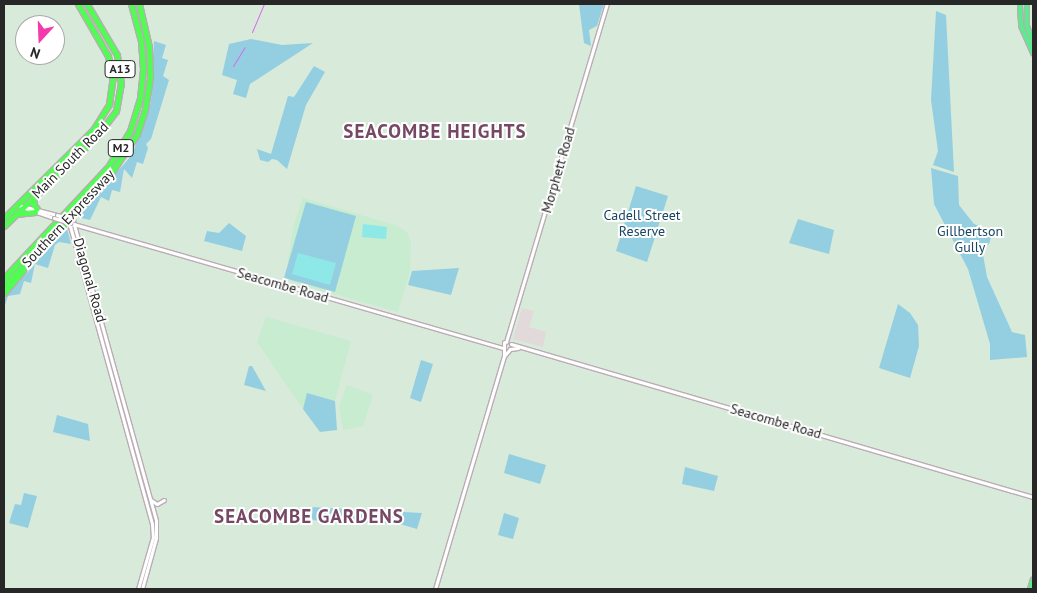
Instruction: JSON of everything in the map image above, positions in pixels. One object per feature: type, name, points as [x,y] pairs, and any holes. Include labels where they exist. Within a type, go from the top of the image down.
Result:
[{"type":"highway","name":"Main South Road","points":[[4,218],[102,120],[113,86],[108,56],[78,4]]},
{"type":"highway","name":"Main South Road","points":[[4,226],[112,118],[121,84],[117,55],[87,4]]},
{"type":"highway","name":"Southern Expressway","points":[[4,278],[108,166],[130,131],[140,98],[143,69],[141,41],[131,4]]},
{"type":"highway","name":"Southern Expressway","points":[[4,286],[115,169],[142,122],[150,67],[148,37],[139,4]]},
{"type":"highway","points":[[66,156],[71,161]]},
{"type":"highway","points":[[16,214],[36,210],[33,204],[35,196]]},
{"type":"highway","points":[[4,293],[53,236]]},
{"type":"highway","name":"M2","points":[[4,274],[21,258]]},
{"type":"main road","name":"Morphett Road","points":[[505,342],[510,336],[607,4]]},
{"type":"main road","points":[[1020,4],[1022,26],[1033,53]]},
{"type":"main road","points":[[1027,4],[1027,26],[1033,42]]},
{"type":"main road","name":"Seacombe Road","points":[[17,204],[55,217],[510,350],[519,347]]},
{"type":"main road","name":"Diagonal Road","points":[[72,222],[146,492],[153,532],[140,589]]},
{"type":"main road","name":"Morphett Road","points":[[510,336],[510,350]]},
{"type":"main road","points":[[494,345],[505,342]]},
{"type":"main road","points":[[435,589],[504,356],[503,348],[505,342]]},
{"type":"main road","name":"Seacombe Road","points":[[505,342],[1033,496]]},
{"type":"main road","points":[[504,356],[510,350]]},
{"type":"main road","name":"Diagonal Road","points":[[140,589],[156,538],[156,521],[146,492]]},
{"type":"main road","points":[[149,498],[157,504],[164,500]]},
{"type":"main road","points":[[153,532],[156,521]]},
{"type":"main road","points":[[1030,589],[1033,579]]},
{"type":"shaded area","points":[[303,198],[395,225],[407,232],[411,243],[410,271],[398,312],[285,280],[294,224]]},
{"type":"shaded area","points":[[363,224],[387,227],[386,239],[362,237]]},
{"type":"shaded area","points":[[298,253],[336,263],[330,285],[292,274]]},
{"type":"shaded area","points":[[522,308],[534,311],[529,327],[546,332],[543,347],[513,339]]},
{"type":"shaded area","points":[[266,317],[351,341],[335,401],[307,393],[303,409],[257,342]]},
{"type":"shaded area","points":[[347,385],[373,395],[363,426],[343,430],[339,406]]},
{"type":"green space","points":[[579,4],[604,4],[597,26],[589,30],[591,46],[584,43]]},
{"type":"green space","points":[[936,11],[946,15],[954,172],[933,165],[938,151],[931,100]]},
{"type":"green space","points":[[251,39],[282,45],[313,43],[250,84],[246,98],[233,94],[237,80],[222,75],[229,44]]},
{"type":"green space","points":[[154,41],[166,45],[162,58],[168,60],[163,76],[169,80],[151,139],[146,144],[148,148],[143,164],[137,162],[132,178],[124,169],[120,192],[112,190],[109,201],[101,197],[90,220],[77,217],[132,155],[151,102]]},
{"type":"green space","points":[[314,66],[325,72],[306,105],[287,169],[277,160],[272,159],[268,162],[260,160],[257,149],[271,154],[288,96],[294,97]]},
{"type":"green space","name":"Gillbertson Gully","points":[[931,168],[958,176],[959,205],[974,224],[993,231],[989,244],[982,249],[987,277],[1012,332],[1025,335],[1027,357],[990,360],[990,344],[968,269],[934,204]]},
{"type":"green space","name":"Cadell Street Reserve","points":[[636,186],[668,196],[647,262],[616,251]]},
{"type":"green space","points":[[306,202],[356,216],[335,292],[284,278]]},
{"type":"green space","points":[[798,219],[834,230],[829,254],[789,243]]},
{"type":"green space","points":[[229,223],[246,236],[242,251],[204,241],[207,231],[219,233]]},
{"type":"green space","points":[[67,228],[71,244],[59,242],[55,245],[48,268],[35,264]]},
{"type":"green space","points":[[35,264],[31,283],[24,281],[20,294],[8,296],[4,308],[4,299]]},
{"type":"green space","points":[[459,268],[451,295],[408,285],[412,271]]},
{"type":"green space","points":[[898,304],[910,313],[918,325],[919,346],[910,378],[879,368]]},
{"type":"green space","points":[[421,360],[433,364],[421,402],[410,398]]},
{"type":"green space","points":[[249,366],[252,366],[266,391],[244,385]]},
{"type":"green space","points":[[307,393],[335,401],[337,430],[320,432],[303,409]]},
{"type":"green space","points":[[57,415],[88,424],[90,441],[53,432]]},
{"type":"green space","points":[[509,454],[546,465],[540,484],[504,473]]},
{"type":"green space","points":[[685,467],[718,476],[714,491],[682,484]]},
{"type":"green space","points":[[24,493],[37,496],[28,528],[9,523],[15,504],[21,505]]},
{"type":"green space","points":[[311,507],[422,513],[417,529],[400,524],[308,520]]},
{"type":"green space","points":[[504,513],[519,518],[513,539],[498,535]]},
{"type":"waterway","points":[[252,32],[264,4]]},
{"type":"waterway","points":[[233,66],[245,47]]},
{"type":"district","name":"SEACOMBE HEIGHTS","points":[[435,132]]},
{"type":"district","name":"SEACOMBE GARDENS","points":[[309,517]]}]
